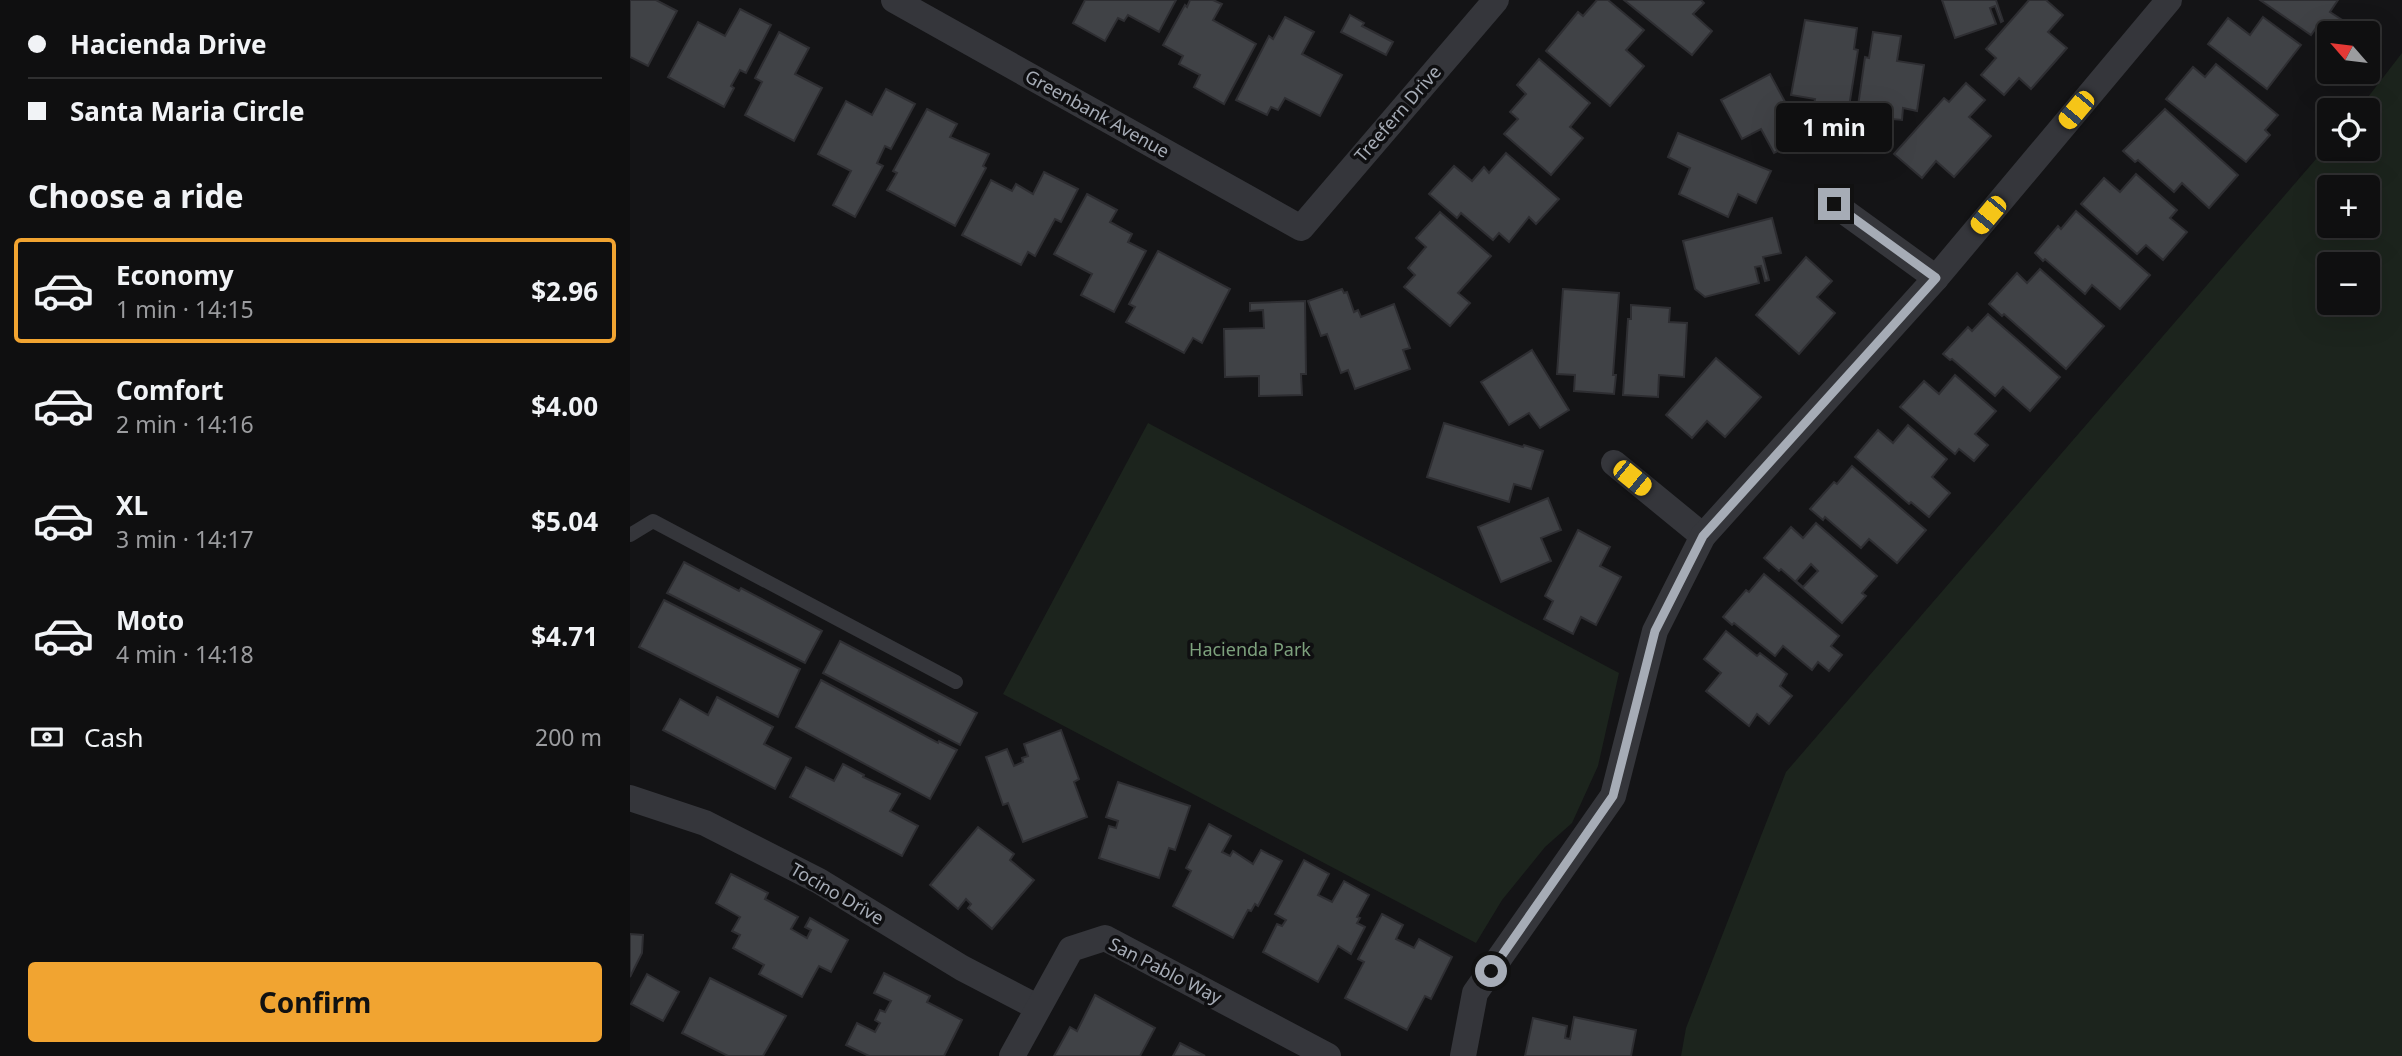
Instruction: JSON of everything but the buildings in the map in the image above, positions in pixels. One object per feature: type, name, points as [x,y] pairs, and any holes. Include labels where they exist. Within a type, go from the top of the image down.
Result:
[{"type":"street","name":"Greenbank Avenue","points":[[894,0],[1301,228]]},
{"type":"street","name":"Treefern Drive","points":[[1301,228],[1496,0]]},
{"type":"street","points":[[1463,1056],[1475,993],[1613,796],[1655,631],[1703,536],[1936,278],[2163,2]]},
{"type":"street","points":[[1834,204],[1936,278]]},
{"type":"street","points":[[1614,463],[1703,536]]},
{"type":"street","name":"Tocino Drive","points":[[630,798],[705,823],[819,881],[962,968],[1037,1007]]},
{"type":"street","name":"San Pablo Way","points":[[1012,1056],[1071,949],[1105,938],[1328,1056]]},
{"type":"lane","points":[[630,535],[653,521],[956,682]]},
{"type":"green space","points":[[2402,53],[2402,1056],[1681,1056],[1686,1028],[1786,772],[2317,158],[2317,161],[2380,161],[2380,98],[2367,98]]},
{"type":"green space","name":"Hacienda Park","points":[[1148,423],[1619,673],[1598,766],[1572,823],[1545,847],[1502,900],[1476,943],[1003,694]]},
{"type":"route","points":[[1491,971],[1613,796],[1655,631],[1703,536],[1936,278],[1834,204]]}]
